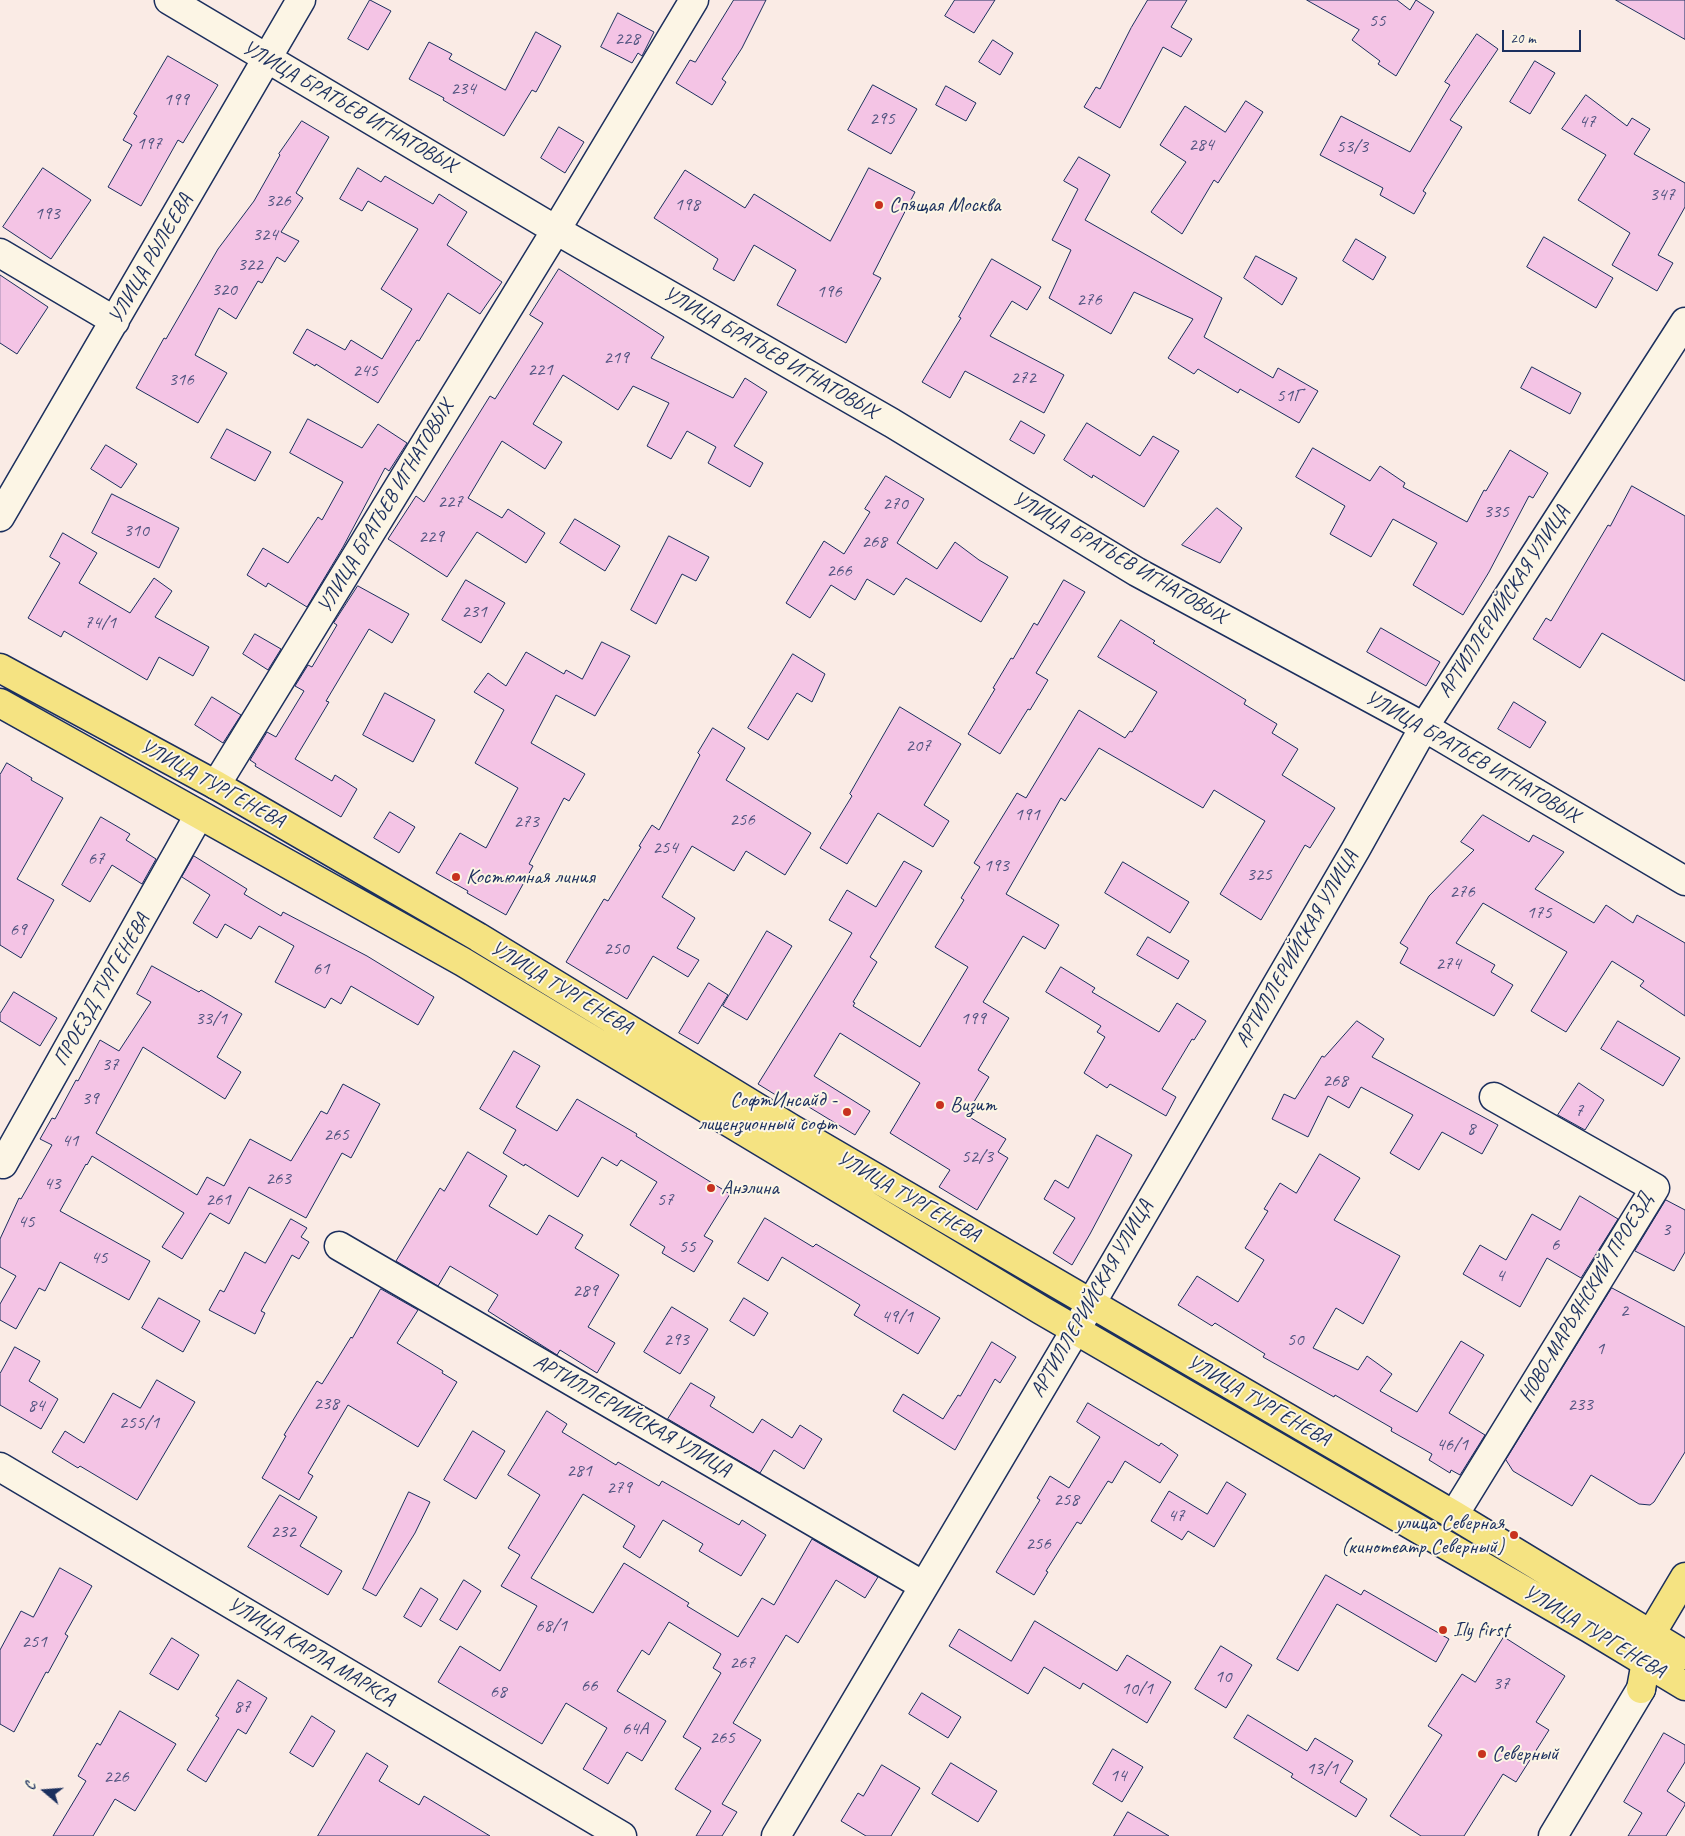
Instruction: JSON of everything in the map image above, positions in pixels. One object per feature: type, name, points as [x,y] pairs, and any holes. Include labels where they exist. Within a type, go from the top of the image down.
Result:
[{"type":"main road","name":"УЛИЦА ТУРГЕНЕВА","points":[[0,668],[216,785],[478,937],[792,1129],[1454,1515],[1685,1655]]},
{"type":"main road","name":"УЛИЦА ТУРГЕНЕВА","points":[[0,703],[462,962],[1075,1331],[1670,1672]]},
{"type":"main road","points":[[1641,1689],[1670,1672],[1651,1634],[1685,1577]]},
{"type":"street","name":"УЛИЦА БРАТЬЕВ ИГНАТОВЫХ","points":[[168,0],[556,230],[901,428],[1137,572],[1424,727],[1685,881]]},
{"type":"street","name":"УЛИЦА РЫЛЕЕВА","points":[[0,517],[301,0]]},
{"type":"street","name":"УЛИЦА БРАТЬЕВ ИГНАТОВЫХ","points":[[216,785],[556,230],[694,0]]},
{"type":"street","points":[[0,253],[115,321]]},
{"type":"street","name":"АРТИЛЛЕРИЙСКАЯ УЛИЦА","points":[[776,1836],[1075,1331],[1356,849],[1424,727],[1685,322]]},
{"type":"street","name":"ПРОЕЗД ТУРГЕНЕВА","points":[[3,1164],[199,816]]},
{"type":"street","name":"НОВО-МАРЬЯНСКИЙ ПРОЕЗД","points":[[1454,1515],[1655,1188],[1494,1097]]},
{"type":"street","name":"АРТИЛЛЕРИЙСКАЯ УЛИЦА","points":[[339,1246],[924,1586]]},
{"type":"street","name":"УЛИЦА КАРЛА МАРКСА","points":[[0,1468],[622,1836]]},
{"type":"street","points":[[1553,1836],[1641,1689]]},
{"type":"building","points":[[370,0],[391,11],[368,50],[348,39]]},
{"type":"building","points":[[734,0],[766,0],[742,48],[722,79],[726,82],[712,105],[676,83],[690,60],[695,62]]},
{"type":"building","points":[[955,0],[995,0],[974,33],[945,16]]},
{"type":"building","points":[[1148,0],[1187,0],[1171,27],[1192,39],[1181,57],[1163,47],[1120,128],[1084,107],[1096,87],[1100,89],[1131,28]]},
{"type":"building","points":[[1307,0],[1397,0],[1410,10],[1416,0],[1434,12],[1396,76],[1378,64],[1380,61],[1352,40],[1359,30]]},
{"type":"building","points":[[1616,0],[1685,0],[1685,39]]},
{"type":"building","points":[[618,13],[654,32],[642,56],[638,53],[632,63],[601,47]]},
{"type":"building","points":[[536,32],[561,46],[536,92],[532,90],[504,136],[443,100],[444,98],[409,79],[429,42],[452,54],[449,59],[505,90]]},
{"type":"building","points":[[1477,34],[1498,49],[1450,120],[1462,127],[1423,191],[1426,193],[1414,214],[1380,195],[1383,188],[1320,155],[1341,116],[1410,152],[1450,85],[1445,82]]},
{"type":"building","points":[[993,40],[1013,53],[1000,75],[979,62]]},
{"type":"building","points":[[168,56],[218,85],[183,143],[178,140],[141,206],[108,187],[132,145],[123,140],[137,116],[134,114]]},
{"type":"building","points":[[1535,61],[1555,73],[1530,114],[1510,102]]},
{"type":"building","points":[[873,85],[917,109],[891,154],[848,130]]},
{"type":"building","points":[[946,86],[976,103],[966,121],[936,105]]},
{"type":"building","points":[[1586,95],[1627,126],[1632,118],[1650,129],[1634,154],[1685,183],[1685,207],[1658,255],[1673,263],[1657,291],[1612,265],[1630,233],[1578,200],[1606,155],[1562,129]]},
{"type":"building","points":[[1246,101],[1263,112],[1218,183],[1214,180],[1182,234],[1151,212],[1186,162],[1160,145],[1185,106],[1225,132]]},
{"type":"building","points":[[302,121],[329,137],[296,193],[303,198],[281,232],[299,241],[285,262],[277,257],[262,283],[258,281],[236,319],[219,308],[195,355],[227,373],[198,423],[136,388],[218,249],[254,201],[279,154]]},
{"type":"building","points":[[559,127],[584,142],[565,173],[541,158]]},
{"type":"building","points":[[1079,157],[1110,175],[1085,220],[1222,298],[1204,337],[1273,378],[1278,368],[1318,391],[1299,423],[1240,389],[1238,393],[1198,369],[1194,374],[1168,358],[1193,319],[1134,292],[1111,334],[1049,298],[1071,250],[1052,240],[1078,189],[1064,181]]},
{"type":"building","points":[[43,168],[91,200],[51,259],[3,227]]},
{"type":"building","points":[[358,168],[381,182],[385,176],[433,204],[439,194],[467,212],[447,245],[502,282],[480,314],[448,293],[378,403],[316,364],[315,366],[293,353],[307,329],[345,350],[351,340],[382,359],[412,309],[381,289],[418,229],[368,201],[362,211],[340,199]]},
{"type":"building","points":[[869,168],[915,192],[873,274],[881,278],[846,343],[777,305],[796,270],[754,245],[734,281],[713,269],[718,259],[654,218],[685,170],[745,208],[754,194],[830,241]]},
{"type":"building","points":[[1544,237],[1613,278],[1596,308],[1527,267]]},
{"type":"building","points":[[1356,239],[1386,257],[1373,280],[1343,261]]},
{"type":"building","points":[[1256,256],[1297,278],[1282,305],[1244,278]]},
{"type":"building","points":[[992,259],[1041,287],[1027,310],[1012,301],[990,336],[1064,375],[1044,413],[965,371],[950,398],[922,382],[961,318],[959,317]]},
{"type":"building","points":[[559,269],[664,337],[651,358],[733,398],[745,378],[767,392],[734,446],[763,463],[750,487],[708,463],[716,447],[687,431],[671,459],[647,446],[669,403],[633,386],[618,410],[563,375],[533,424],[562,442],[545,469],[502,441],[468,498],[502,518],[508,509],[545,533],[526,563],[477,532],[447,577],[388,539],[416,496],[424,502],[490,396],[495,399],[543,323],[530,315]]},
{"type":"building","points":[[0,275],[48,307],[17,354],[0,343]]},
{"type":"building","points":[[1532,367],[1581,393],[1570,414],[1521,388]]},
{"type":"building","points":[[308,419],[362,448],[378,424],[407,443],[389,471],[385,468],[343,547],[307,607],[268,583],[266,587],[247,575],[263,548],[288,563],[318,517],[322,520],[343,482],[290,453]]},
{"type":"building","points":[[1021,421],[1045,435],[1034,454],[1010,440]]},
{"type":"building","points":[[1087,423],[1140,456],[1153,436],[1179,451],[1144,507],[1093,475],[1092,478],[1064,460]]},
{"type":"building","points":[[227,429],[271,452],[255,481],[211,458]]},
{"type":"building","points":[[106,445],[137,464],[121,488],[91,469]]},
{"type":"building","points":[[1313,448],[1370,481],[1380,466],[1405,483],[1403,487],[1467,522],[1484,490],[1486,491],[1510,450],[1548,473],[1533,498],[1529,496],[1489,572],[1463,615],[1413,585],[1437,543],[1393,519],[1371,557],[1330,534],[1345,506],[1296,477]]},
{"type":"building","points":[[886,476],[924,499],[897,543],[937,569],[955,542],[979,560],[1008,577],[981,622],[906,578],[894,595],[867,579],[855,600],[831,585],[810,618],[786,603],[824,541],[844,554],[870,512],[865,509]]},
{"type":"building","points":[[1632,486],[1685,516],[1685,681],[1602,633],[1580,668],[1533,639],[1546,618],[1551,621],[1608,525],[1610,526]]},
{"type":"building","points":[[112,494],[179,528],[159,568],[92,533]]},
{"type":"building","points":[[1217,508],[1242,528],[1220,563],[1182,545]]},
{"type":"building","points":[[575,519],[620,546],[605,571],[560,543]]},
{"type":"building","points":[[63,533],[97,553],[79,583],[130,613],[154,578],[172,591],[155,617],[209,647],[193,676],[159,657],[147,680],[64,631],[61,637],[28,618],[60,563],[50,557]]},
{"type":"building","points":[[669,536],[709,557],[696,581],[682,574],[656,624],[631,610]]},
{"type":"building","points":[[466,580],[505,603],[481,643],[442,620]]},
{"type":"building","points":[[1064,580],[1085,592],[1036,673],[1048,680],[1000,754],[968,734],[1011,658],[1013,659],[1034,623],[1037,625]]},
{"type":"building","points":[[358,586],[409,614],[392,643],[369,629],[326,701],[329,702],[295,759],[332,781],[335,775],[357,789],[341,817],[255,766],[256,764],[250,760],[267,732],[276,737],[304,691],[295,686],[308,665],[312,667],[337,625],[334,623]]},
{"type":"building","points":[[1121,620],[1155,641],[1153,643],[1246,700],[1244,704],[1277,724],[1272,733],[1298,749],[1282,775],[1335,808],[1310,848],[1305,845],[1261,920],[1220,894],[1265,821],[1214,790],[1203,808],[1099,748],[1065,801],[1061,798],[1006,894],[1059,925],[1045,949],[1023,936],[983,1002],[1009,1018],[978,1070],[989,1077],[966,1115],[1006,1139],[998,1152],[1008,1158],[977,1210],[939,1187],[950,1170],[890,1133],[920,1083],[840,1033],[814,1076],[870,1111],[855,1135],[799,1101],[795,1107],[758,1084],[852,933],[829,920],[847,890],[876,907],[904,861],[922,871],[870,957],[877,962],[853,1002],[855,1003],[853,1006],[920,1047],[968,967],[935,947],[964,900],[961,898],[980,867],[974,863],[1017,793],[1026,798],[1079,710],[1125,738],[1130,731],[1132,732],[1157,692],[1098,657]]},
{"type":"building","points":[[1381,628],[1440,662],[1426,686],[1367,652]]},
{"type":"building","points":[[255,634],[281,649],[268,670],[243,654]]},
{"type":"building","points":[[602,642],[630,656],[595,716],[556,695],[531,743],[585,774],[569,801],[564,798],[529,864],[533,866],[506,915],[436,873],[460,833],[486,848],[518,788],[475,763],[504,710],[474,692],[488,673],[506,686],[526,652],[564,674],[566,670],[582,679]]},
{"type":"building","points":[[793,654],[825,674],[812,702],[797,693],[768,740],[748,728]]},
{"type":"building","points":[[385,693],[435,720],[413,762],[363,735]]},
{"type":"building","points":[[212,697],[241,715],[223,743],[195,725]]},
{"type":"building","points":[[1514,702],[1546,722],[1530,748],[1498,729]]},
{"type":"building","points":[[900,707],[961,744],[924,805],[949,821],[933,847],[878,813],[847,864],[820,848],[852,796],[850,794]]},
{"type":"building","points":[[713,728],[745,748],[726,780],[811,833],[785,875],[746,851],[734,871],[692,846],[662,897],[695,918],[677,948],[699,960],[688,977],[653,956],[627,999],[566,962],[604,899],[608,901],[641,847],[639,846],[652,825],[659,830],[700,755],[698,753]]},
{"type":"building","points":[[7,763],[32,778],[31,780],[63,798],[17,879],[54,900],[21,958],[0,945],[0,775]]},
{"type":"building","points":[[390,812],[415,827],[399,853],[374,838]]},
{"type":"building","points":[[1483,815],[1529,842],[1533,835],[1564,852],[1535,889],[1594,923],[1606,905],[1633,923],[1637,915],[1685,943],[1685,1016],[1640,986],[1644,981],[1612,961],[1566,1032],[1531,1011],[1567,952],[1483,903],[1456,943],[1495,965],[1491,972],[1513,985],[1494,1016],[1400,963],[1408,948],[1400,943],[1429,896],[1474,850],[1461,842]]},
{"type":"building","points":[[101,817],[130,834],[126,840],[156,859],[142,884],[112,865],[90,902],[62,885]]},
{"type":"building","points":[[194,856],[247,889],[244,894],[281,916],[283,912],[367,956],[434,997],[418,1025],[351,986],[341,1004],[331,998],[325,1008],[275,982],[294,946],[259,926],[251,939],[225,924],[217,938],[193,923],[210,895],[182,877]]},
{"type":"building","points":[[1123,862],[1189,902],[1170,933],[1105,893]]},
{"type":"building","points":[[767,931],[792,946],[747,1020],[723,1006]]},
{"type":"building","points":[[1148,937],[1189,961],[1178,979],[1137,955]]},
{"type":"building","points":[[152,966],[199,992],[201,990],[242,1014],[217,1057],[241,1072],[225,1099],[143,1047],[96,1133],[197,1195],[207,1177],[224,1186],[250,1139],[291,1161],[321,1111],[327,1114],[343,1084],[380,1104],[351,1158],[342,1153],[306,1218],[249,1187],[229,1224],[210,1213],[182,1259],[162,1247],[184,1213],[92,1156],[60,1211],[150,1261],[129,1300],[60,1262],[45,1291],[39,1288],[16,1329],[0,1320],[0,1304],[16,1276],[0,1267],[0,1239],[19,1198],[21,1199],[52,1145],[40,1139],[52,1118],[55,1119],[100,1040],[119,1051],[151,1002],[137,994]]},
{"type":"building","points":[[1061,967],[1095,988],[1092,992],[1159,1032],[1177,1003],[1206,1021],[1194,1040],[1192,1039],[1162,1089],[1176,1097],[1166,1116],[1110,1084],[1107,1088],[1084,1073],[1105,1037],[1097,1032],[1101,1026],[1046,992]]},
{"type":"building","points":[[709,983],[728,995],[698,1044],[679,1033]]},
{"type":"building","points":[[14,992],[57,1018],[40,1046],[0,1021],[0,1014]]},
{"type":"building","points":[[1357,1021],[1384,1039],[1372,1057],[1498,1125],[1482,1154],[1442,1132],[1419,1170],[1390,1153],[1413,1115],[1361,1087],[1349,1108],[1328,1096],[1308,1137],[1272,1119],[1284,1094],[1295,1099],[1322,1056],[1324,1057]]},
{"type":"building","points":[[1618,1021],[1680,1058],[1663,1086],[1601,1049]]},
{"type":"building","points":[[514,1051],[540,1066],[516,1107],[557,1131],[577,1099],[637,1134],[636,1136],[730,1194],[704,1236],[713,1241],[694,1272],[662,1253],[665,1247],[630,1225],[657,1182],[621,1160],[617,1166],[602,1157],[578,1197],[525,1164],[524,1166],[503,1153],[516,1130],[480,1109]]},
{"type":"building","points":[[1579,1083],[1604,1100],[1585,1130],[1558,1115]]},
{"type":"building","points":[[1097,1135],[1132,1155],[1072,1265],[1053,1253],[1075,1218],[1044,1199],[1055,1180],[1068,1188]]},
{"type":"building","points":[[468,1152],[507,1176],[489,1206],[537,1235],[549,1215],[583,1235],[575,1248],[619,1275],[588,1327],[615,1343],[597,1373],[560,1350],[557,1355],[488,1311],[498,1295],[450,1266],[438,1286],[396,1261],[440,1188],[444,1191]]},
{"type":"building","points":[[1320,1154],[1360,1178],[1334,1220],[1400,1256],[1363,1324],[1336,1308],[1313,1348],[1358,1370],[1367,1356],[1392,1374],[1380,1391],[1417,1412],[1461,1341],[1484,1355],[1449,1413],[1485,1435],[1460,1475],[1451,1470],[1450,1473],[1429,1460],[1432,1454],[1391,1431],[1392,1428],[1263,1357],[1265,1354],[1215,1323],[1212,1326],[1178,1305],[1197,1276],[1238,1302],[1264,1260],[1245,1248],[1268,1211],[1264,1209],[1280,1183],[1296,1193]]},
{"type":"building","points":[[1580,1196],[1618,1219],[1581,1278],[1547,1258],[1520,1307],[1463,1274],[1480,1245],[1506,1260],[1532,1214],[1560,1230]]},
{"type":"building","points":[[1666,1200],[1685,1210],[1685,1252],[1674,1271],[1635,1251]]},
{"type":"building","points":[[765,1218],[813,1247],[816,1244],[940,1318],[918,1354],[854,1315],[860,1305],[782,1257],[768,1281],[738,1263]]},
{"type":"building","points":[[291,1219],[307,1228],[301,1237],[309,1242],[299,1259],[292,1255],[261,1311],[265,1313],[255,1334],[209,1310],[220,1290],[224,1292],[245,1252],[265,1263]]},
{"type":"building","points":[[1612,1288],[1685,1327],[1685,1452],[1654,1502],[1650,1505],[1639,1504],[1591,1475],[1572,1506],[1513,1471],[1506,1460]]},
{"type":"building","points":[[381,1289],[418,1310],[397,1343],[443,1371],[442,1373],[457,1382],[418,1447],[348,1405],[308,1473],[313,1476],[299,1500],[262,1478],[286,1436],[284,1435],[317,1381],[322,1384]]},
{"type":"building","points":[[159,1298],[200,1321],[183,1352],[142,1328]]},
{"type":"building","points":[[744,1298],[768,1313],[754,1336],[730,1321]]},
{"type":"building","points":[[672,1307],[708,1329],[680,1374],[644,1352]]},
{"type":"building","points":[[992,1342],[1016,1357],[1000,1383],[995,1379],[955,1450],[893,1411],[903,1394],[943,1419],[958,1395],[960,1396]]},
{"type":"building","points":[[15,1347],[40,1361],[29,1381],[58,1399],[41,1429],[0,1405],[0,1374]]},
{"type":"building","points":[[157,1380],[195,1402],[137,1500],[80,1466],[78,1468],[52,1452],[65,1431],[84,1443],[113,1393],[140,1408]]},
{"type":"building","points":[[691,1383],[715,1397],[710,1406],[753,1433],[762,1419],[792,1438],[800,1425],[822,1439],[804,1469],[774,1450],[760,1473],[668,1419]]},
{"type":"building","points":[[1088,1403],[1159,1446],[1161,1443],[1178,1455],[1160,1483],[1125,1461],[1112,1483],[1108,1481],[1081,1524],[1077,1522],[1046,1571],[1048,1572],[1034,1595],[996,1572],[1040,1500],[1037,1498],[1050,1476],[1069,1488],[1100,1437],[1077,1422]]},
{"type":"building","points":[[547,1411],[567,1424],[562,1432],[616,1465],[618,1462],[659,1486],[662,1481],[739,1525],[742,1520],[766,1535],[741,1576],[699,1551],[703,1544],[663,1520],[640,1558],[623,1547],[635,1526],[583,1494],[531,1578],[593,1613],[624,1563],[689,1603],[687,1606],[738,1637],[762,1598],[774,1605],[812,1539],[878,1577],[865,1598],[836,1580],[798,1643],[786,1635],[733,1723],[761,1740],[722,1804],[737,1812],[722,1836],[696,1836],[711,1811],[675,1789],[701,1748],[683,1737],[721,1673],[713,1668],[721,1654],[669,1622],[649,1655],[642,1650],[617,1691],[666,1721],[642,1761],[627,1752],[608,1784],[583,1769],[607,1728],[566,1703],[542,1744],[438,1682],[460,1646],[500,1671],[537,1606],[501,1586],[520,1555],[508,1548],[540,1495],[508,1475]]},
{"type":"building","points":[[473,1431],[505,1451],[476,1499],[444,1480]]},
{"type":"building","points":[[1227,1482],[1246,1494],[1214,1547],[1188,1531],[1182,1540],[1151,1521],[1169,1491],[1207,1514]]},
{"type":"building","points":[[409,1492],[430,1502],[415,1533],[376,1596],[363,1589]]},
{"type":"building","points":[[280,1495],[317,1517],[300,1546],[342,1571],[328,1595],[248,1547]]},
{"type":"building","points":[[60,1568],[92,1586],[65,1634],[68,1636],[48,1673],[46,1672],[14,1732],[0,1724],[0,1650],[21,1611],[33,1617]]},
{"type":"building","points":[[1326,1575],[1361,1595],[1364,1590],[1449,1639],[1436,1662],[1337,1604],[1298,1671],[1277,1659]]},
{"type":"building","points":[[464,1580],[481,1591],[457,1630],[440,1620]]},
{"type":"building","points":[[421,1588],[438,1599],[421,1627],[404,1617]]},
{"type":"building","points":[[1035,1621],[1117,1671],[1127,1655],[1171,1682],[1147,1723],[1083,1683],[1080,1689],[1044,1667],[1028,1694],[949,1646],[959,1629],[1011,1661]]},
{"type":"building","name":"Северный","points":[[1504,1637],[1565,1676],[1536,1722],[1549,1730],[1516,1782],[1503,1774],[1464,1836],[1421,1836],[1390,1816],[1442,1735],[1428,1726],[1462,1674],[1475,1682]]},
{"type":"building","points":[[172,1638],[199,1655],[178,1690],[150,1674]]},
{"type":"building","points":[[1221,1646],[1252,1665],[1226,1708],[1195,1689]]},
{"type":"building","points":[[238,1680],[267,1698],[246,1734],[238,1729],[206,1782],[187,1770],[219,1718],[216,1716]]},
{"type":"building","points":[[922,1693],[961,1717],[948,1738],[909,1714]]},
{"type":"building","points":[[120,1711],[176,1744],[135,1811],[115,1799],[93,1836],[53,1836],[86,1781],[78,1776],[97,1743],[100,1745]]},
{"type":"building","points":[[1248,1715],[1307,1751],[1315,1738],[1353,1761],[1340,1782],[1367,1799],[1356,1817],[1291,1777],[1293,1774],[1234,1738]]},
{"type":"building","points":[[312,1716],[335,1731],[313,1767],[290,1753]]},
{"type":"building","points":[[1664,1733],[1685,1745],[1685,1762],[1667,1791],[1685,1803],[1685,1805],[1666,1836],[1628,1836],[1642,1813],[1624,1802]]},
{"type":"building","points":[[1113,1749],[1143,1767],[1122,1802],[1093,1784]]},
{"type":"building","points":[[367,1753],[388,1766],[379,1781],[419,1805],[424,1796],[490,1836],[318,1836]]},
{"type":"building","points":[[951,1763],[997,1791],[978,1822],[932,1794]]},
{"type":"building","points":[[882,1765],[920,1788],[891,1836],[866,1836],[841,1821],[858,1793],[863,1796]]},
{"type":"building","points":[[1128,1812],[1169,1836],[1114,1836]]},
{"type":"place","name":"Спящая Москва","points":[[879,205]]},
{"type":"place","name":"Костюмная линия","points":[[456,877]]},
{"type":"place","name":"Визит","points":[[940,1105]]},
{"type":"place","name":"СофтИнсайд - лицензионный софт","points":[[847,1112]]},
{"type":"place","name":"Анэлина","points":[[711,1188]]},
{"type":"place","name":"улица Северная (кинотеатр Северный)","points":[[1514,1535]]},
{"type":"place","name":"Ily first","points":[[1443,1630]]},
{"type":"place","name":"Северный","points":[[1482,1754]]}]
